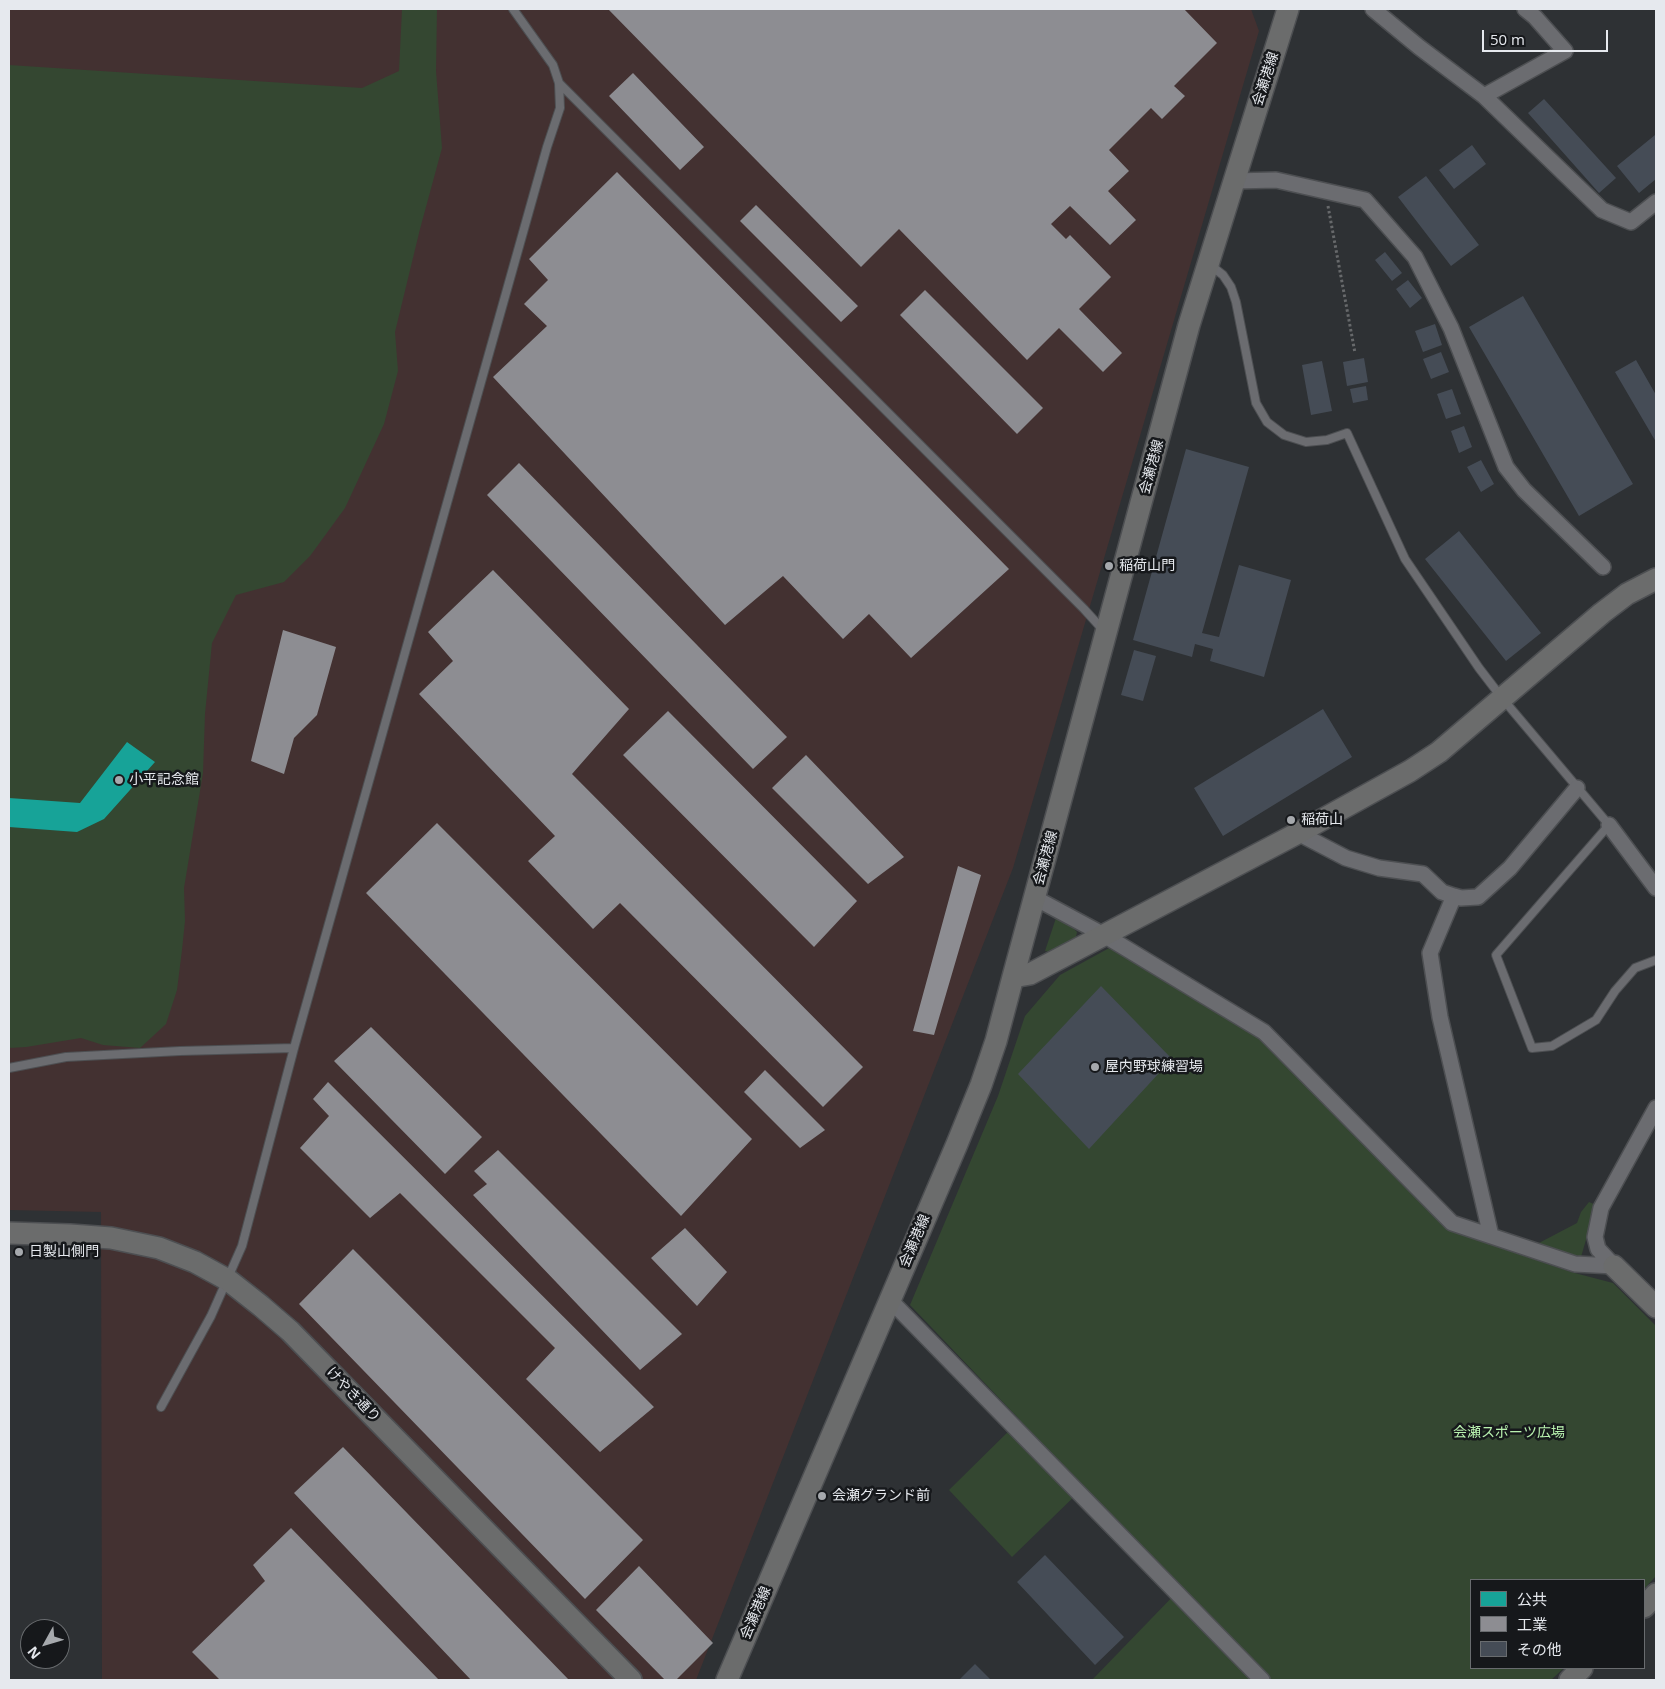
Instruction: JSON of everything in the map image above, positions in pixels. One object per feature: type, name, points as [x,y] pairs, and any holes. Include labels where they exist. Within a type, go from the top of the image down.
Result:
[{"type":"main road","points":[[1270,9],[1280,34]]},
{"type":"main road","name":"会瀬港線","points":[[727,1680],[981,1086],[1014,977],[1184,345],[1288,9]]},
{"type":"main road","points":[[1014,977],[1030,974],[1298,833],[1410,771],[1439,752],[1602,613],[1627,594],[1656,579]]},
{"type":"main road","name":"けやき通り","points":[[9,1233],[112,1238],[159,1248],[195,1262],[228,1280],[290,1331],[631,1680]]},
{"type":"main road","points":[[1614,1266],[1656,1307]]},
{"type":"main road","points":[[1645,1605],[1656,1594]]},
{"type":"main road","points":[[1570,1680],[1581,1669]]},
{"type":"street","points":[[1373,9],[1484,96],[1602,210],[1631,222],[1656,202]]},
{"type":"street","points":[[1484,96],[1565,51],[1535,16],[1525,9]]},
{"type":"street","points":[[1234,181],[1276,180],[1365,200],[1416,257],[1451,328],[1506,467],[1524,490],[1603,567]]},
{"type":"street","points":[[1298,833],[1346,858],[1379,868],[1423,874],[1442,892],[1461,898],[1478,896],[1510,868],[1577,788]]},
{"type":"street","points":[[1609,826],[1656,888]]},
{"type":"street","points":[[1454,896],[1430,953],[1440,1017],[1490,1236]]},
{"type":"street","points":[[1035,898],[1104,935],[1264,1032],[1452,1223],[1575,1264],[1614,1266]]},
{"type":"street","points":[[1614,1266],[1598,1249],[1595,1237],[1600,1208],[1656,1108]]},
{"type":"street","points":[[890,1300],[1262,1680]]},
{"type":"lane","points":[[161,1407],[211,1316],[242,1246],[294,1048],[560,108],[559,83],[553,65],[513,9]]},
{"type":"lane","points":[[559,83],[1107,634]]},
{"type":"lane","points":[[1208,263],[1223,275],[1231,287],[1236,302],[1256,403],[1267,422],[1284,435],[1306,442],[1327,440],[1347,433],[1404,559],[1479,668],[1502,698],[1609,826],[1496,955],[1532,1048],[1552,1046],[1596,1020],[1615,991],[1634,968],[1656,960]]},
{"type":"lane","points":[[9,1068],[66,1057],[294,1048]]},
{"type":"path","points":[[1325,191],[1354,353]]},
{"type":"shaded area","points":[[9,9],[1251,9],[1259,31],[1013,868],[696,1680],[102,1680],[101,1212],[9,1210]]},
{"type":"green space","points":[[402,9],[437,9],[436,71],[442,148],[395,332],[398,371],[384,424],[345,508],[310,556],[284,582],[236,595],[212,643],[205,714],[203,773],[184,888],[185,921],[182,950],[177,990],[166,1024],[140,1048],[103,1045],[81,1038],[9,1048],[9,65],[362,88],[399,71]]},
{"type":"green space","points":[[1056,918],[1074,929],[1077,932],[1076,937],[1049,952],[1045,951]]},
{"type":"green space","name":"会瀬スポーツ広場","points":[[1111,947],[1261,1038],[1448,1230],[1571,1272],[1613,1283],[1656,1326],[1656,1576],[1645,1588],[1645,1579],[1470,1579],[1470,1669],[1563,1669],[1551,1680],[1092,1680],[1179,1590],[1083,1488],[1012,1557],[949,1490],[1020,1420],[910,1305],[998,1096],[1025,1016],[1060,975]]},
{"type":"green space","points":[[1589,1202],[1596,1205],[1581,1257],[1537,1244],[1577,1223],[1581,1212]]},
{"type":"building: 公共","name":"小平記念館","points":[[127,742],[155,762],[104,819],[77,832],[9,827],[9,798],[80,803]]},
{"type":"building: 工業","points":[[608,9],[1184,9],[1217,43],[1174,86],[1185,96],[1162,119],[1151,108],[1109,150],[1129,171],[1108,191],[1136,220],[1110,245],[1070,206],[1051,224],[1066,239],[1070,235],[1111,277],[1079,309],[1122,353],[1103,372],[1059,328],[1027,360],[899,229],[861,267]]},
{"type":"building: 工業","points":[[633,73],[704,147],[680,170],[609,96]]},
{"type":"building: 工業","points":[[617,172],[1009,569],[911,658],[869,614],[843,639],[783,576],[725,625],[493,377],[547,326],[524,304],[548,280],[529,259]]},
{"type":"building: 工業","points":[[756,205],[858,306],[841,322],[740,221]]},
{"type":"building: 工業","points":[[925,290],[1043,408],[1017,434],[900,315]]},
{"type":"building: 工業","points":[[519,463],[787,737],[753,769],[487,495]]},
{"type":"building: 工業","points":[[493,570],[629,709],[572,774],[863,1067],[823,1107],[620,903],[593,929],[528,861],[555,836],[419,694],[453,661],[428,632]]},
{"type":"building: 工業","points":[[283,630],[336,647],[317,715],[294,738],[284,774],[251,761]]},
{"type":"building: 工業","points":[[668,711],[857,901],[814,947],[623,755]]},
{"type":"building: 工業","points":[[806,755],[904,857],[868,884],[772,788]]},
{"type":"building: 工業","points":[[437,823],[752,1139],[681,1216],[366,893]]},
{"type":"building: 工業","points":[[958,866],[981,875],[934,1035],[913,1031]]},
{"type":"building: 工業","points":[[371,1027],[482,1137],[445,1174],[334,1061]]},
{"type":"building: 工業","points":[[765,1070],[825,1130],[800,1148],[744,1092]]},
{"type":"building: 工業","points":[[328,1082],[654,1407],[600,1452],[526,1379],[555,1348],[400,1193],[370,1218],[300,1148],[329,1116],[313,1099]]},
{"type":"building: 工業","points":[[498,1150],[682,1334],[640,1370],[473,1195],[487,1184],[474,1171]]},
{"type":"building: 工業","points":[[685,1228],[727,1272],[697,1306],[651,1258]]},
{"type":"building: 工業","points":[[353,1249],[643,1540],[585,1599],[299,1304]]},
{"type":"building: 工業","points":[[343,1447],[569,1680],[471,1680],[294,1493]]},
{"type":"building: 工業","points":[[291,1528],[439,1680],[220,1680],[192,1652],[265,1581],[253,1565]]},
{"type":"building: 工業","points":[[639,1566],[713,1643],[676,1680],[665,1680],[596,1610]]},
{"type":"building: その他","points":[[1544,99],[1616,178],[1599,193],[1528,113]]},
{"type":"building: その他","points":[[1655,135],[1656,179],[1639,193],[1617,166]]},
{"type":"building: その他","points":[[1472,145],[1486,164],[1454,189],[1439,170]]},
{"type":"building: その他","points":[[1426,176],[1479,245],[1451,266],[1398,197]]},
{"type":"building: その他","points":[[1385,252],[1402,273],[1392,281],[1375,260]]},
{"type":"building: その他","points":[[1408,280],[1422,298],[1410,308],[1396,289]]},
{"type":"building: その他","points":[[1523,296],[1633,484],[1579,516],[1469,327]]},
{"type":"building: その他","points":[[1435,324],[1442,345],[1423,352],[1415,331]]},
{"type":"building: その他","points":[[1441,352],[1449,372],[1431,379],[1423,359]]},
{"type":"building: その他","points":[[1364,358],[1368,382],[1347,386],[1343,362]]},
{"type":"building: その他","points":[[1636,360],[1656,395],[1656,442],[1615,372]]},
{"type":"building: その他","points":[[1322,361],[1332,411],[1311,415],[1302,365]]},
{"type":"building: その他","points":[[1366,386],[1368,400],[1353,403],[1350,389]]},
{"type":"building: その他","points":[[1452,389],[1461,414],[1446,419],[1437,394]]},
{"type":"building: その他","points":[[1464,426],[1472,447],[1459,453],[1451,431]]},
{"type":"building: その他","points":[[1186,449],[1249,467],[1202,633],[1219,637],[1239,565],[1291,580],[1264,677],[1210,661],[1213,649],[1195,644],[1192,657],[1133,640]]},
{"type":"building: その他","points":[[1481,460],[1494,484],[1481,492],[1467,467]]},
{"type":"building: その他","points":[[1459,531],[1541,633],[1506,661],[1425,559]]},
{"type":"building: その他","points":[[1134,650],[1156,656],[1143,701],[1121,695]]},
{"type":"building: その他","points":[[1323,709],[1352,757],[1223,836],[1194,788]]},
{"type":"building: その他","name":"屋内野球練習場","points":[[1101,986],[1172,1059],[1089,1149],[1018,1074]]},
{"type":"building: その他","points":[[1045,1555],[1124,1637],[1095,1665],[1017,1582]]},
{"type":"building: その他","points":[[975,1664],[991,1680],[959,1680]]},
{"type":"place","name":"稲荷山門","points":[[1109,566]]},
{"type":"place","name":"小平記念館","points":[[119,780]]},
{"type":"place","name":"稲荷山","points":[[1291,820]]},
{"type":"place","name":"屋内野球練習場","points":[[1095,1067]]},
{"type":"place","name":"日製山側門","points":[[19,1252]]},
{"type":"place","name":"会瀬グランド前","points":[[822,1496]]}]
